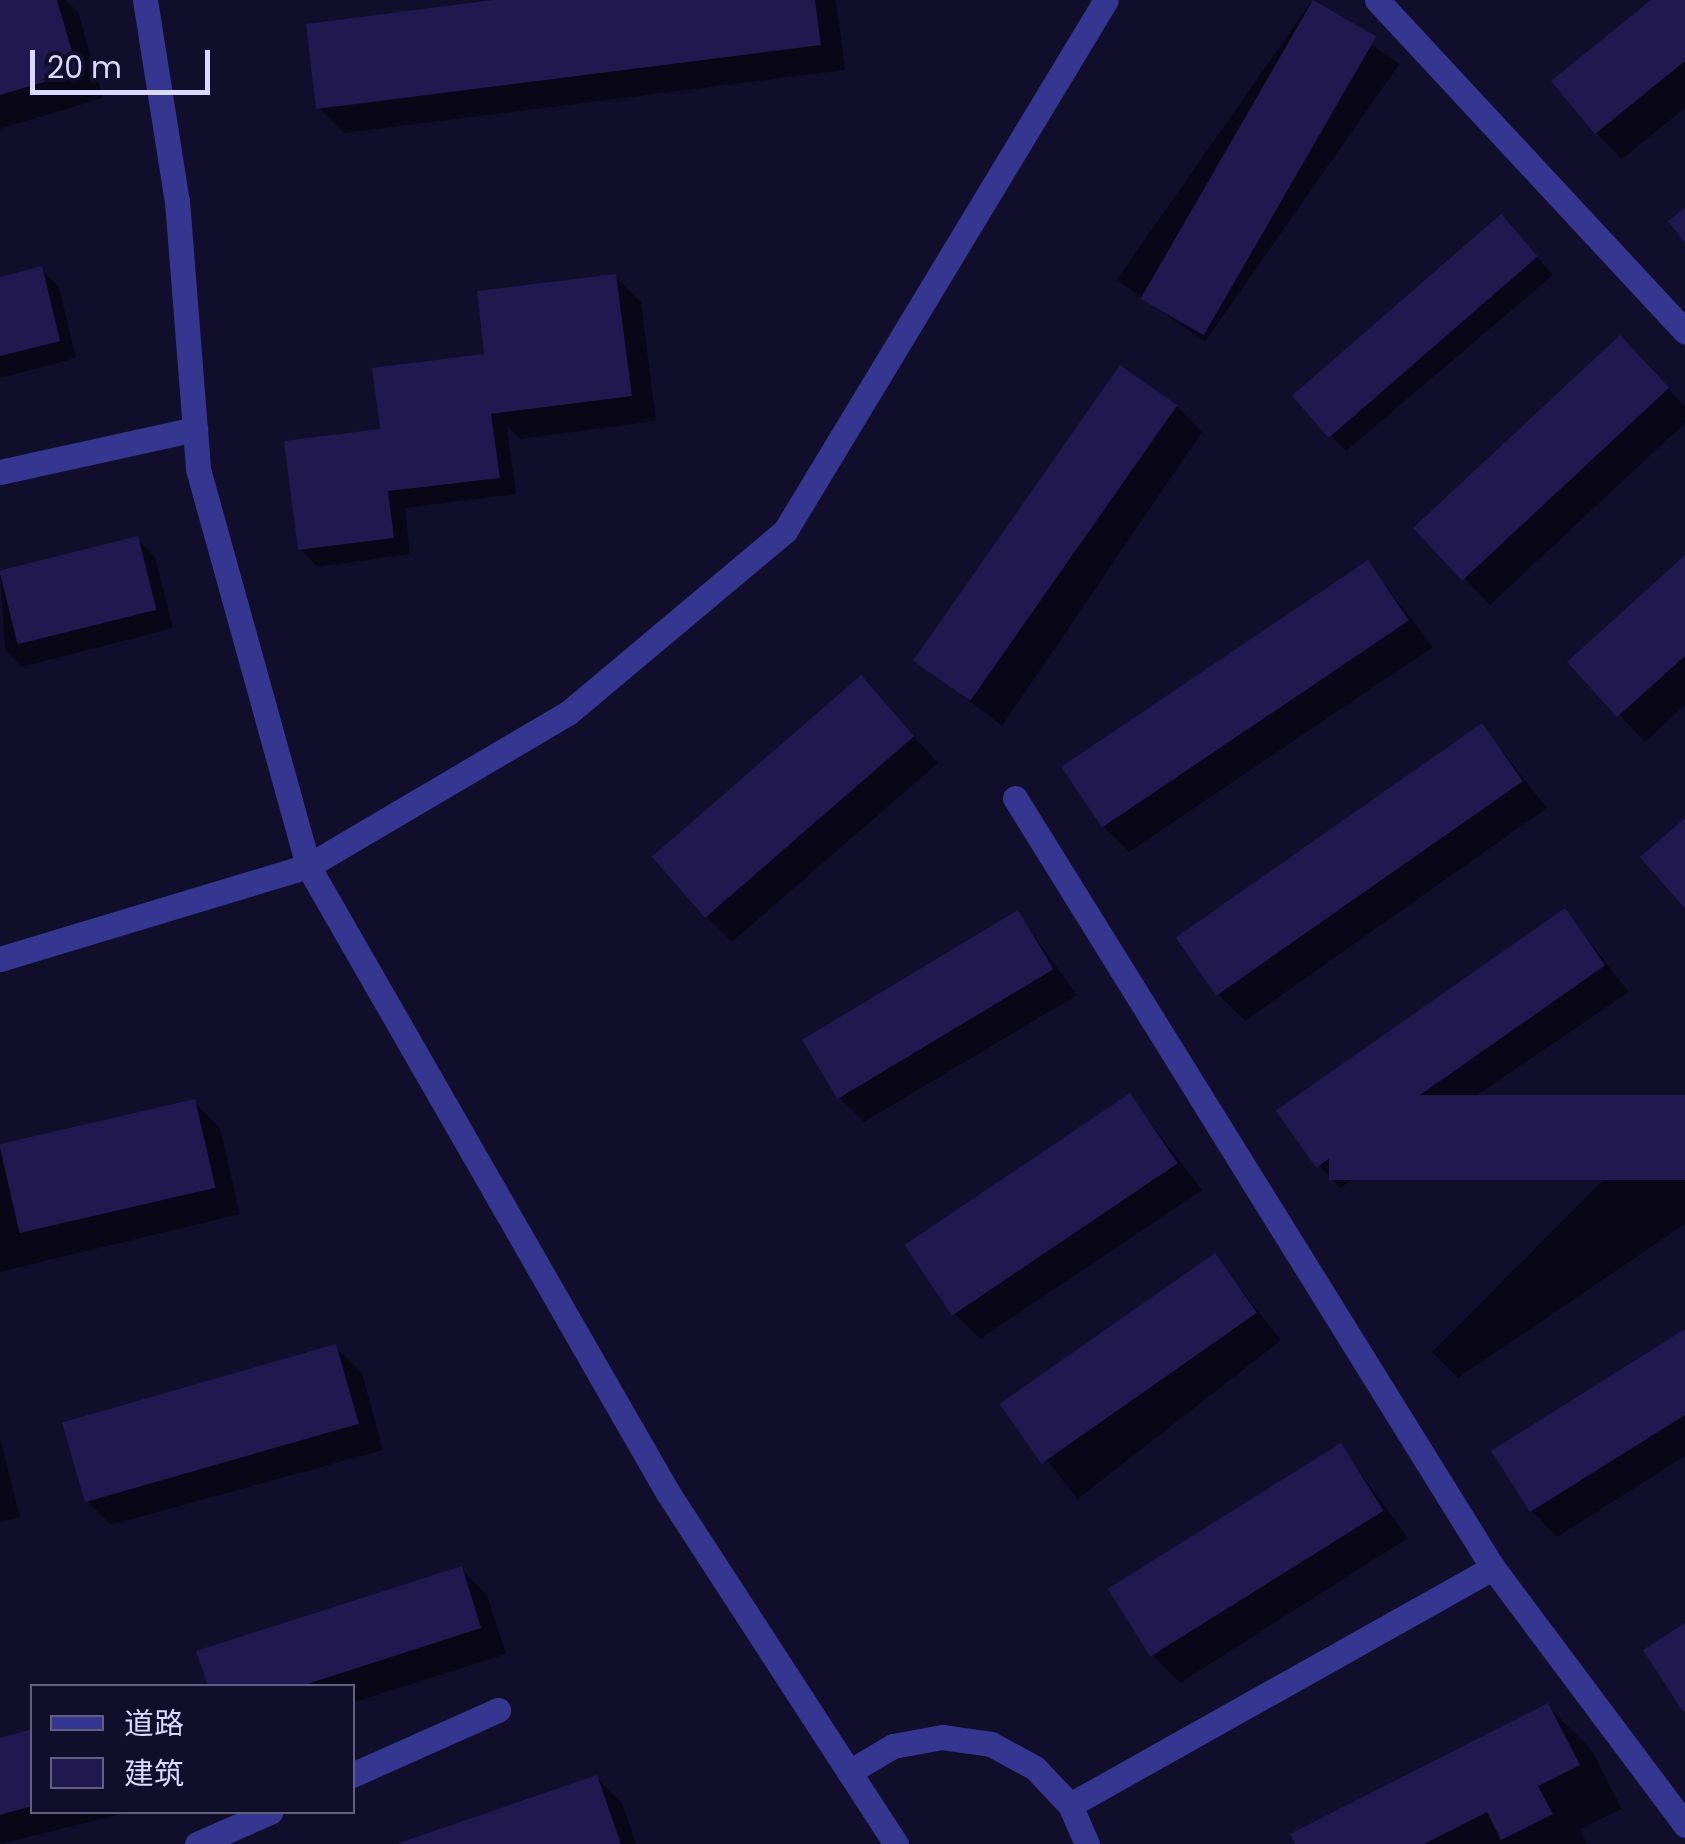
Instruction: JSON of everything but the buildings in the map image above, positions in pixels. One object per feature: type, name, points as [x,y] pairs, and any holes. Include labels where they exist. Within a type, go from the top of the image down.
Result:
[{"type":"street","points":[[145,0],[177,201],[198,470],[308,866],[668,1493],[896,1844]]},
{"type":"street","points":[[0,958],[308,866],[568,713],[785,531],[1106,0]]},
{"type":"street","points":[[1377,0],[1685,332]]},
{"type":"street","points":[[0,472],[195,428]]},
{"type":"street","points":[[1015,798],[1493,1568],[1685,1825]]},
{"type":"street","points":[[1070,1805],[1493,1568]]},
{"type":"street","points":[[355,1774],[498,1710]]},
{"type":"street","points":[[850,1772],[892,1746],[942,1737],[992,1744],[1036,1768],[1070,1805],[1087,1844]]},
{"type":"street","points":[[197,1844],[265,1814]]}]
